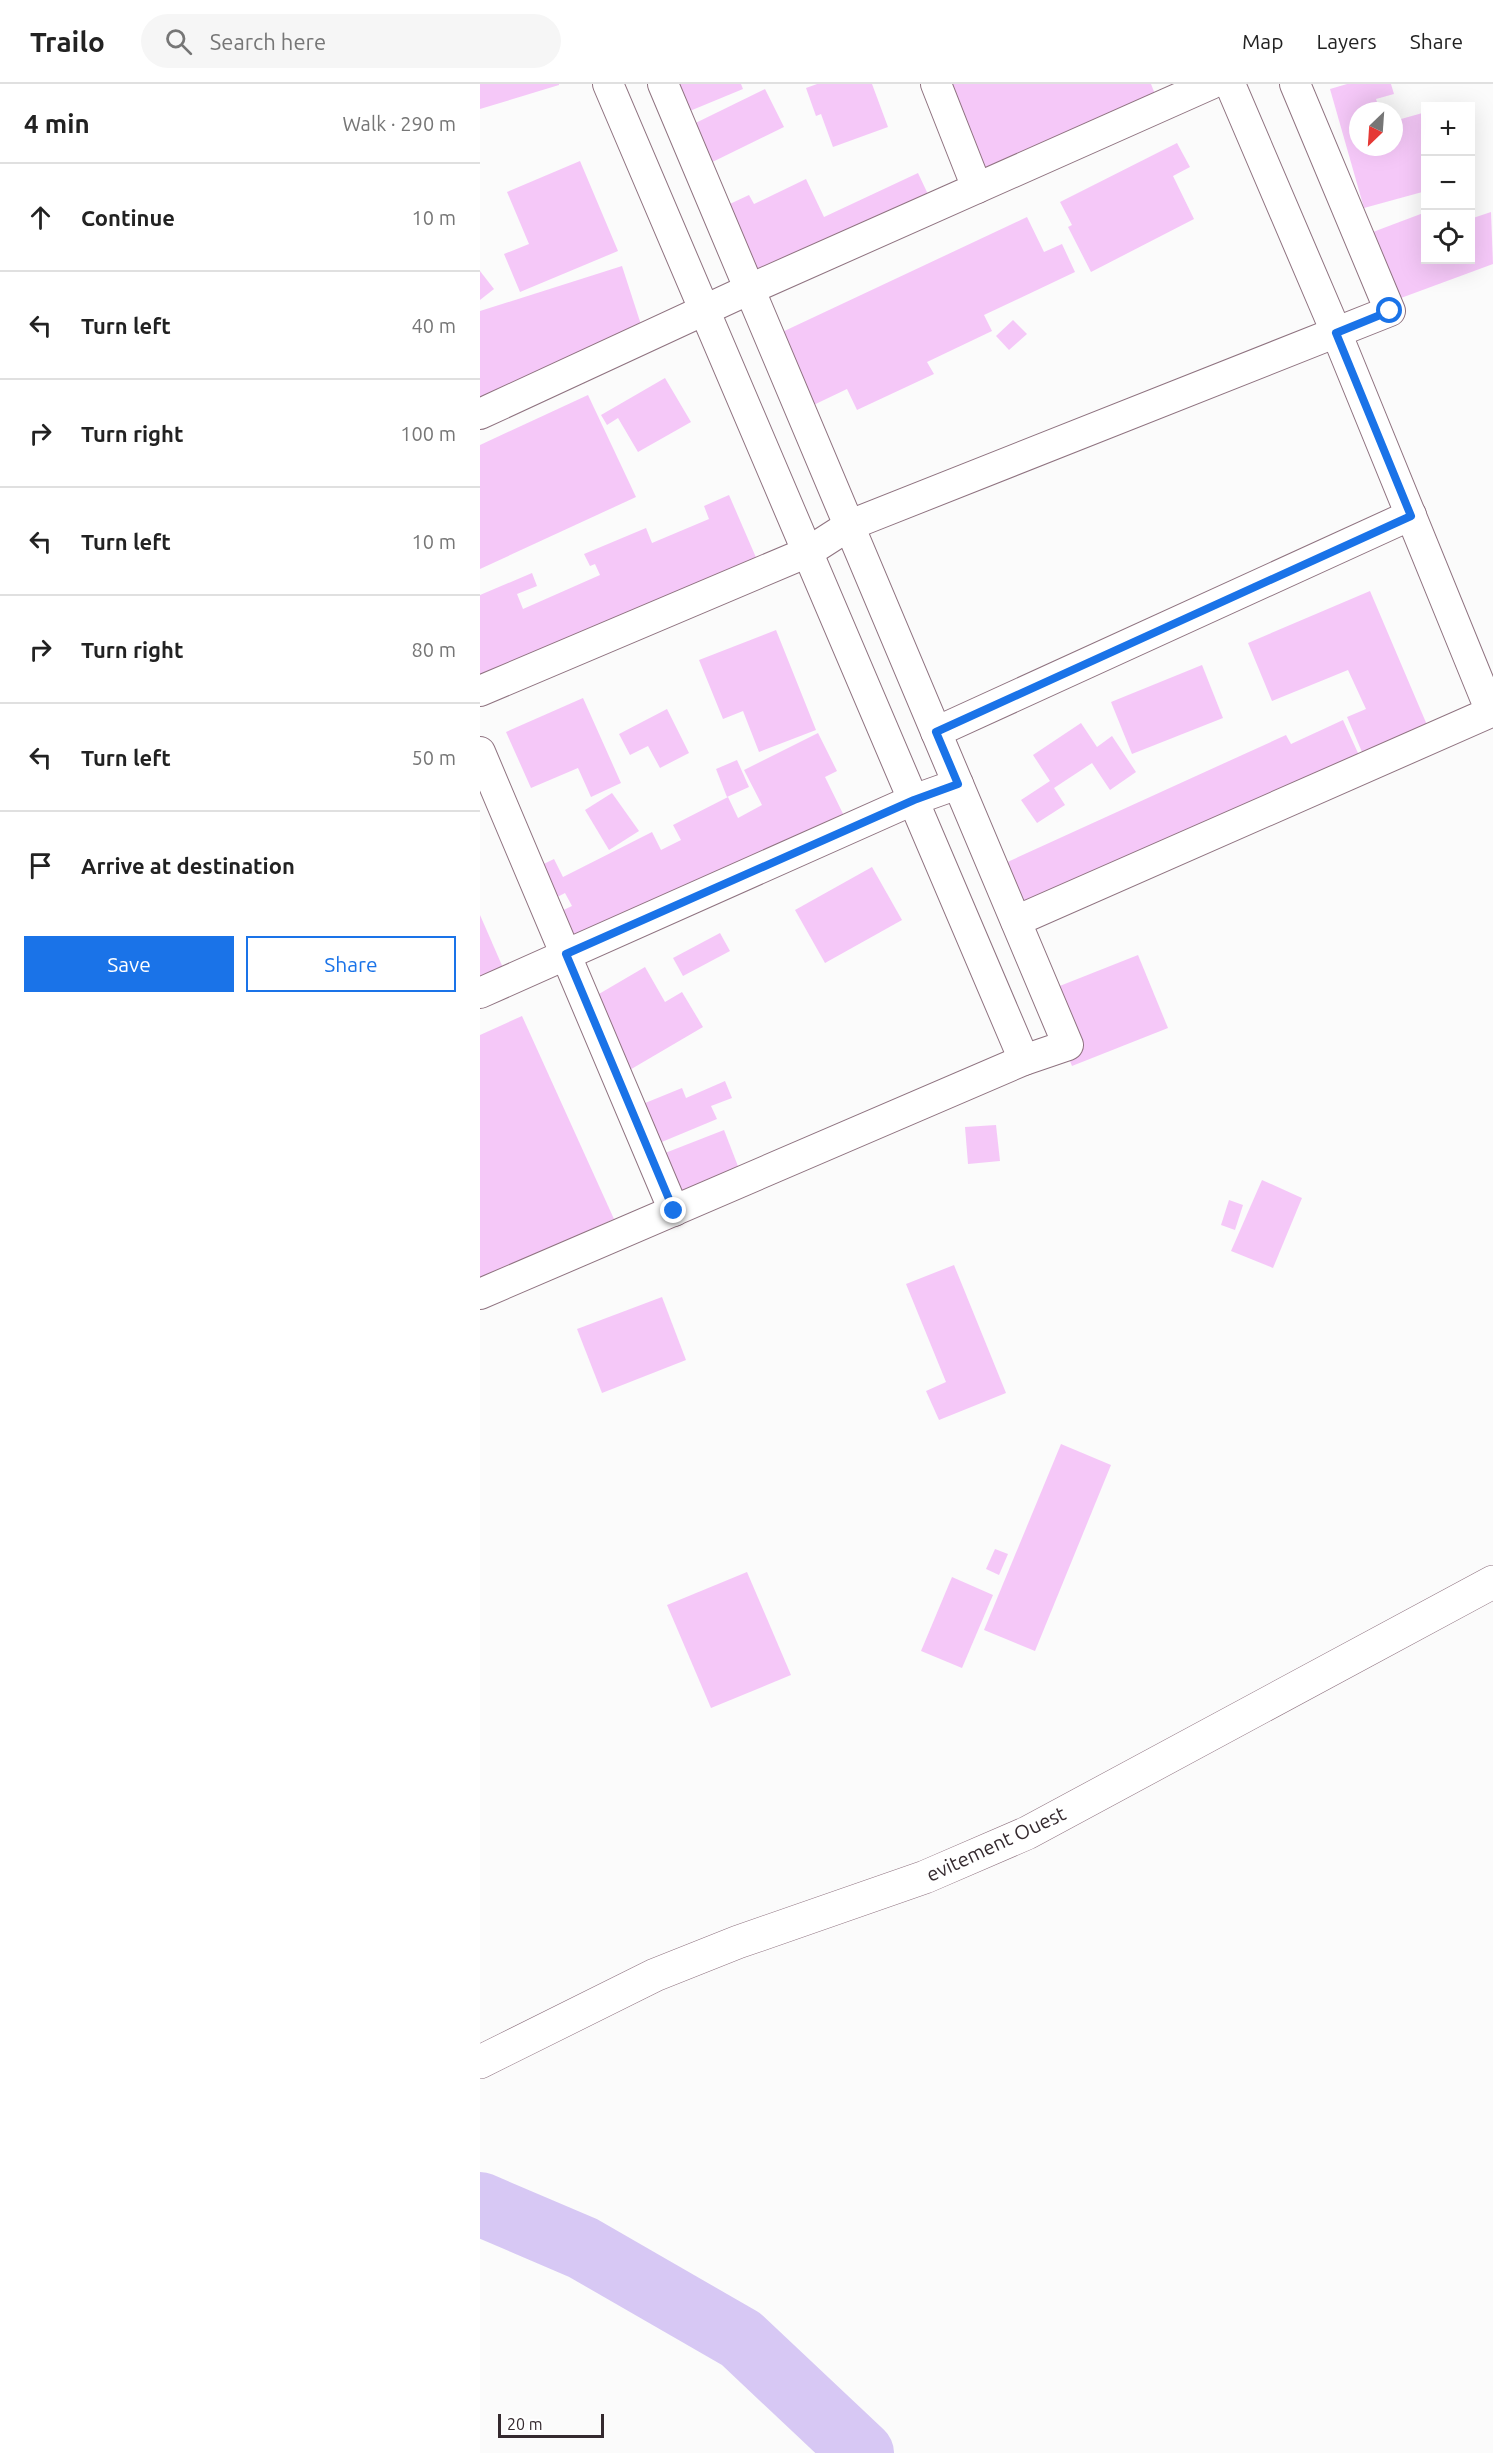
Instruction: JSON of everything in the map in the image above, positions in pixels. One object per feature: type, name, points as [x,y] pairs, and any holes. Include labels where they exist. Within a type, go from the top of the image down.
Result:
[{"type":"main road","name":"evitement Ouest","points":[[480,2062],[655,1975],[738,1942],[925,1877],[1026,1833],[1493,1582]]},
{"type":"street","points":[[608,84],[1024,1060]]},
{"type":"street","points":[[480,1294],[1024,1060],[1068,1045],[663,84]]},
{"type":"street","points":[[936,84],[976,188]]},
{"type":"street","points":[[480,414],[750,289],[1211,84]]},
{"type":"street","points":[[1016,921],[1491,712],[1336,333],[1230,84]]},
{"type":"street","points":[[480,691],[808,552],[850,525],[1390,311],[1295,84]]},
{"type":"street","points":[[936,732],[1411,516]]},
{"type":"street","points":[[480,752],[674,1211]]},
{"type":"street","points":[[480,993],[914,800],[958,784]]},
{"type":"building","points":[[480,84],[559,84],[559,85],[480,109]]},
{"type":"building","points":[[653,84],[741,84],[743,89],[668,120]]},
{"type":"building","points":[[817,84],[872,84],[888,127],[833,147],[821,114],[816,116],[806,88]]},
{"type":"building","points":[[930,84],[1151,84],[1163,114],[973,186]]},
{"type":"building","points":[[1347,84],[1391,84],[1394,94],[1376,99],[1377,102],[1349,102],[1349,156],[1330,89]]},
{"type":"building","points":[[765,89],[784,127],[692,172],[673,134]]},
{"type":"building","points":[[1421,113],[1421,192],[1364,208],[1349,156],[1403,156],[1403,118]]},
{"type":"building","points":[[1177,143],[1190,167],[1173,176],[1194,219],[1091,272],[1068,227],[1072,225],[1060,202]]},
{"type":"building","points":[[580,161],[618,251],[520,292],[504,254],[529,244],[507,192]]},
{"type":"building","points":[[918,173],[934,207],[740,298],[702,217],[749,195],[754,204],[806,179],[824,217]]},
{"type":"building","points":[[1491,212],[1493,264],[1382,305],[1357,238],[1421,214],[1421,264],[1475,264],[1475,217]]},
{"type":"building","points":[[1027,217],[1044,252],[1062,244],[1075,272],[984,315],[992,331],[927,362],[934,374],[857,410],[847,389],[801,411],[759,343]]},
{"type":"building","points":[[622,266],[647,343],[480,397],[480,311]]},
{"type":"building","points":[[480,271],[494,289],[480,300]]},
{"type":"building","points":[[1013,320],[1027,334],[1009,350],[996,336]]},
{"type":"building","points":[[665,378],[691,422],[638,452],[618,418],[607,425],[601,415]]},
{"type":"building","points":[[588,395],[636,497],[480,569],[480,445]]},
{"type":"building","points":[[729,495],[761,569],[480,690],[480,595],[532,573],[537,586],[517,594],[523,609],[600,575],[595,564],[590,566],[584,554],[646,528],[652,543],[709,519],[704,506]]},
{"type":"building","points":[[1370,591],[1433,739],[1368,766],[1347,717],[1366,709],[1348,670],[1272,701],[1248,643]]},
{"type":"building","points":[[776,630],[816,730],[759,752],[743,711],[723,719],[699,660]]},
{"type":"building","points":[[1202,665],[1223,718],[1132,754],[1111,702]]},
{"type":"building","points":[[583,698],[621,783],[591,797],[578,768],[531,788],[506,732]]},
{"type":"building","points":[[667,709],[689,753],[660,768],[648,746],[630,755],[619,734]]},
{"type":"building","points":[[1343,720],[1363,764],[1015,921],[992,869],[1286,735],[1291,744]]},
{"type":"building","points":[[1081,723],[1097,747],[1112,736],[1136,772],[1110,790],[1092,763],[1054,788],[1065,805],[1037,823],[1021,800],[1050,781],[1033,755]]},
{"type":"building","points":[[818,733],[837,771],[825,777],[851,830],[562,959],[542,920],[572,906],[565,893],[540,906],[523,874],[554,859],[563,877],[652,832],[661,850],[681,840],[673,825],[728,797],[738,818],[762,805],[744,770]]},
{"type":"building","points":[[737,760],[749,787],[727,797],[716,769]]},
{"type":"building","points":[[612,793],[639,831],[609,850],[585,810]]},
{"type":"building","points":[[872,867],[902,920],[825,963],[795,910]]},
{"type":"building","points":[[480,915],[504,970],[480,980]]},
{"type":"building","points":[[720,933],[730,951],[683,976],[673,958]]},
{"type":"building","points":[[1138,955],[1168,1028],[1072,1066],[1042,993]]},
{"type":"building","points":[[645,967],[665,1002],[682,992],[703,1027],[616,1078],[575,1008]]},
{"type":"building","points":[[522,1016],[614,1219],[480,1280],[480,1035]]},
{"type":"building","points":[[725,1081],[732,1098],[711,1106],[717,1119],[645,1149],[628,1110],[682,1088],[686,1098]]},
{"type":"building","points":[[996,1125],[1000,1161],[968,1164],[965,1127]]},
{"type":"building","points":[[724,1130],[741,1174],[659,1206],[642,1162]]},
{"type":"building","points":[[1262,1180],[1302,1198],[1273,1268],[1231,1251]]},
{"type":"building","points":[[1229,1200],[1243,1205],[1235,1230],[1221,1225]]},
{"type":"building","points":[[954,1265],[1006,1393],[939,1420],[926,1391],[946,1382],[906,1284]]},
{"type":"building","points":[[662,1297],[686,1360],[602,1393],[577,1329]]},
{"type":"building","points":[[1061,1444],[1111,1465],[1035,1651],[984,1630]]},
{"type":"building","points":[[995,1549],[1008,1554],[999,1575],[986,1569]]},
{"type":"building","points":[[747,1572],[791,1675],[711,1708],[667,1605]]},
{"type":"building","points":[[952,1577],[993,1595],[962,1668],[921,1651]]},
{"type":"waterway","points":[[480,2204],[583,2248],[741,2339],[862,2453]]},
{"type":"route","points":[[674,1211],[566,954],[914,800],[958,784],[936,732],[1411,516],[1336,333],[1390,311]]}]
